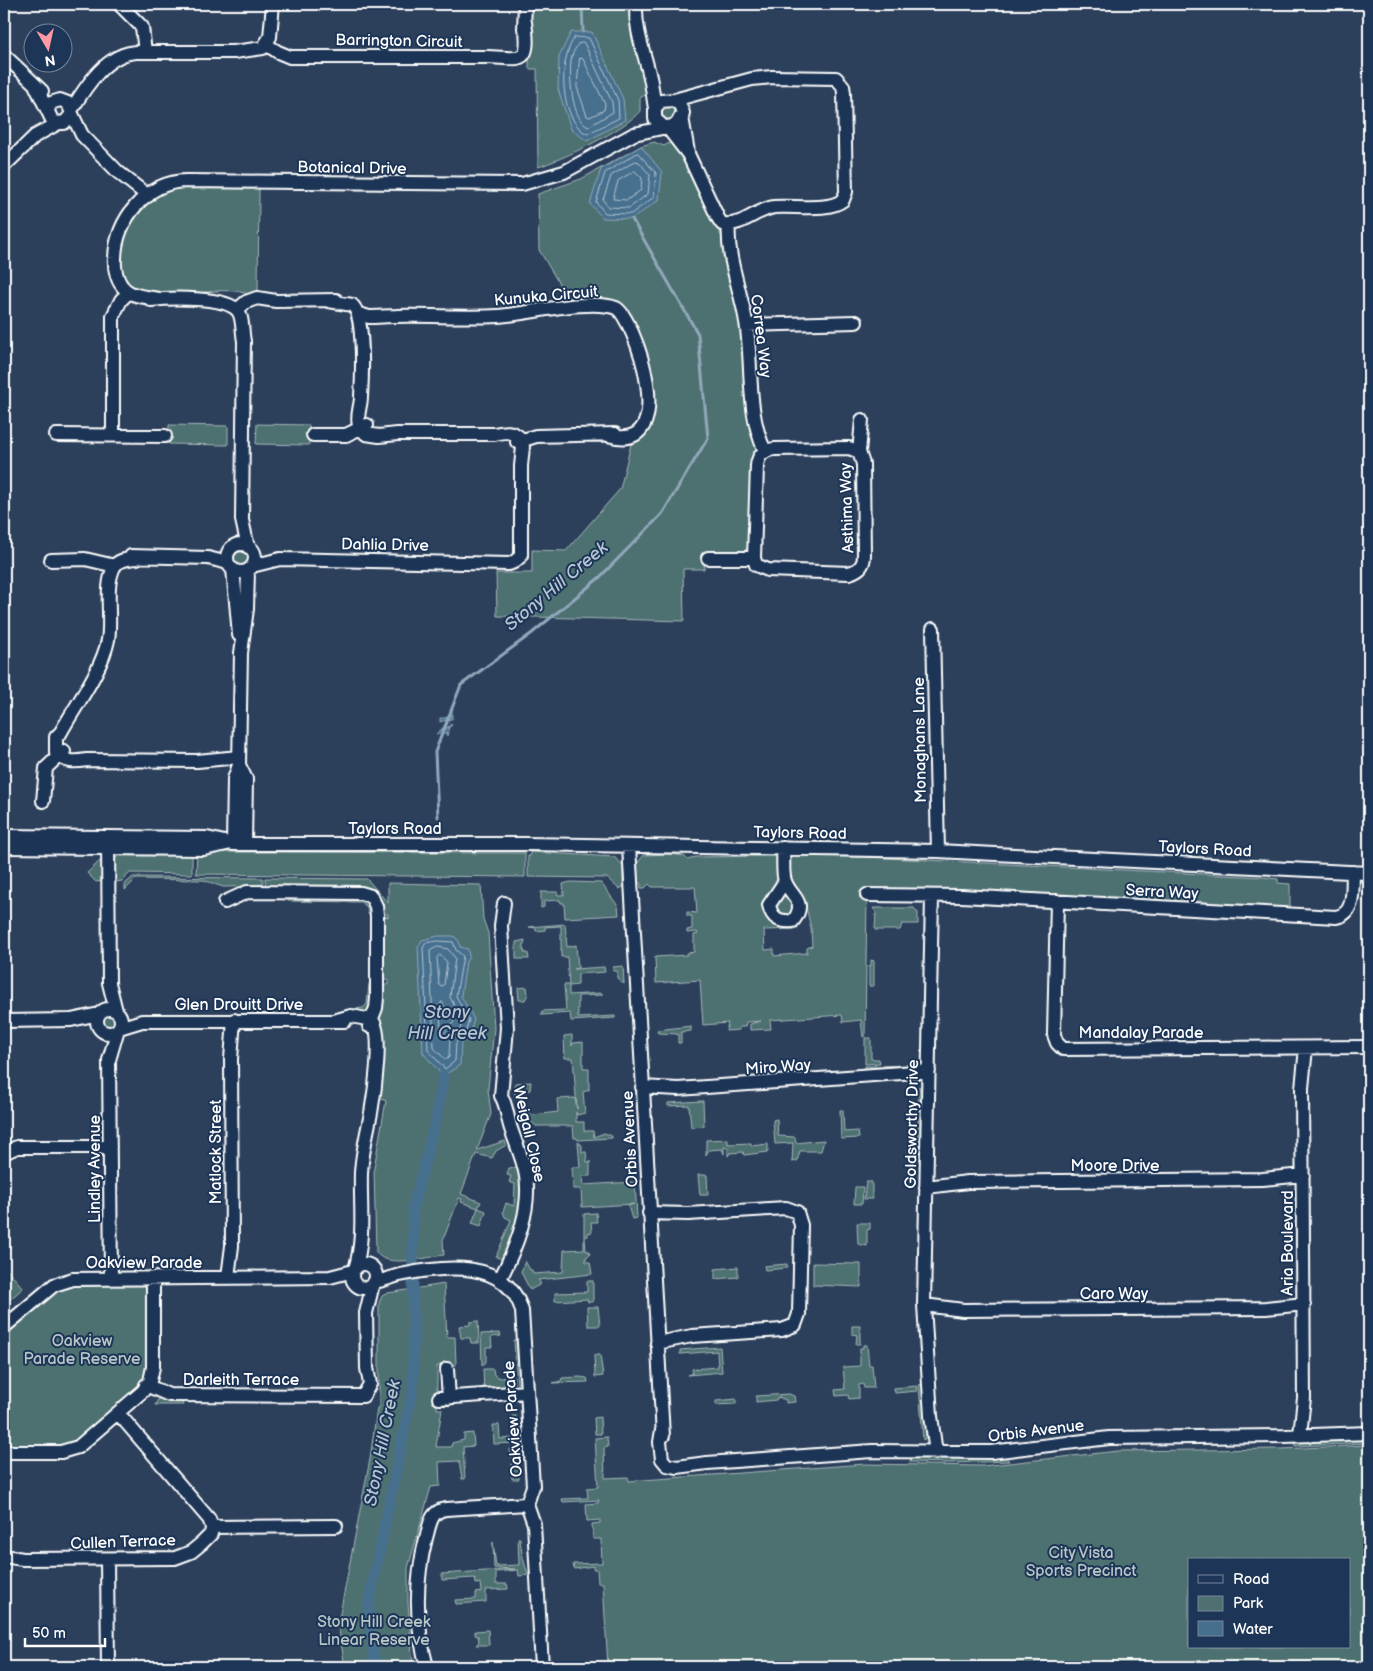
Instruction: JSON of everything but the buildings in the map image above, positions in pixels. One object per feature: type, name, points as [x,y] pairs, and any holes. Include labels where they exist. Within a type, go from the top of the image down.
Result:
[{"type":"street","points":[[120,4],[133,18],[141,52]]},
{"type":"street","points":[[35,136],[52,103],[86,86],[117,56],[141,52],[234,52],[272,47],[273,4]]},
{"type":"street","name":"Barrington Circuit","points":[[272,47],[300,55],[496,57],[514,54],[521,49],[525,22],[525,4]]},
{"type":"street","points":[[636,4],[640,47],[650,74],[654,111],[659,124],[665,127],[688,154],[722,224],[735,224],[761,210],[774,207],[831,206],[843,200],[846,192],[843,86],[840,81],[830,76],[772,77],[736,82],[704,93],[660,101],[654,111]]},
{"type":"street","points":[[4,55],[36,88],[51,120],[82,135],[144,199]]},
{"type":"street","points":[[650,74],[672,99],[680,105],[688,154]]},
{"type":"street","points":[[4,166],[35,136],[68,120],[86,86]]},
{"type":"street","points":[[36,88],[68,103],[82,135]]},
{"type":"street","points":[[665,127],[676,125],[682,115],[704,93]]},
{"type":"street","name":"Botanical Drive","points":[[634,134],[654,111]]},
{"type":"street","name":"Botanical Drive","points":[[126,297],[115,269],[116,242],[120,228],[144,199],[158,188],[179,181],[522,184],[564,172],[634,134],[665,127]]},
{"type":"street","name":"Correa Way","points":[[729,224],[729,249],[740,290],[746,325],[756,432],[765,451]]},
{"type":"street","points":[[113,435],[114,335],[112,316],[126,297],[198,300],[243,307],[257,298],[276,301],[329,301],[352,305],[363,314],[361,398],[364,426]]},
{"type":"street","name":"Kunuka Circuit","points":[[363,314],[393,316],[490,316],[567,307],[602,306],[616,308],[626,320],[640,360],[649,396],[646,415],[632,432],[608,435],[544,435],[519,441]]},
{"type":"street","points":[[241,653],[231,557],[242,520],[244,341],[241,317],[243,307]]},
{"type":"street","points":[[746,325],[856,322]]},
{"type":"street","name":"Asthima Way","points":[[754,558],[756,564],[768,570],[849,573],[858,571],[864,562],[863,464],[859,452],[862,420]]},
{"type":"street","points":[[313,434],[346,435],[364,426],[397,434],[494,434],[519,441]]},
{"type":"street","points":[[56,435],[166,436]]},
{"type":"street","name":"Dahlia Drive","points":[[250,568],[280,559],[490,562],[508,564],[518,560],[523,551],[519,441]]},
{"type":"street","name":"Asthima Way","points":[[765,451],[849,448],[859,452]]},
{"type":"street","points":[[708,558],[754,558],[757,466],[758,459],[765,451]]},
{"type":"street","points":[[236,844],[246,779],[239,761],[241,653],[250,568],[255,559],[242,520]]},
{"type":"street","points":[[239,761],[87,760],[71,762],[61,754],[54,743],[106,647],[109,631],[110,588],[107,575],[117,556],[137,558],[231,557],[242,544],[251,549]]},
{"type":"street","name":"Dahlia Drive","points":[[251,549],[280,559]]},
{"type":"street","points":[[231,557],[240,572],[250,568]]},
{"type":"street","points":[[51,560],[85,560],[112,565]]},
{"type":"street","name":"Monaghans Lane","points":[[933,629],[938,851]]},
{"type":"street","points":[[43,800],[46,768],[61,754]]},
{"type":"street","name":"Taylors Road","points":[[4,836],[204,849],[236,844],[629,846],[938,851],[1369,873]]},
{"type":"street","name":"Taylors Road","points":[[4,847],[108,842]]},
{"type":"street","name":"Lindley Avenue","points":[[108,842],[109,984],[106,1018],[109,1060],[111,1278]]},
{"type":"street","name":"Orbis Avenue","points":[[629,846],[662,1430],[661,1454],[667,1465],[688,1467],[707,1463],[879,1451],[1005,1451],[1109,1438],[1305,1435],[1369,1432]]},
{"type":"street","points":[[783,848],[785,881]]},
{"type":"street","name":"Serra Way","points":[[932,896],[1336,917],[1345,915],[1349,909],[1353,872]]},
{"type":"street","points":[[225,902],[247,892],[361,893],[371,896],[376,906],[378,998],[370,1023],[378,1031],[375,1091],[362,1164],[362,1236],[355,1277],[363,1288],[373,1283],[375,1274],[370,1267],[362,1236]]},
{"type":"street","points":[[868,895],[932,896]]},
{"type":"street","name":"Goldsworthy Drive","points":[[932,896],[925,1311],[932,1416],[932,1452]]},
{"type":"street","name":"Mandalay Parade","points":[[1057,901],[1054,1035],[1057,1043],[1063,1048],[1369,1047]]},
{"type":"street","name":"Weigall Close","points":[[500,1279],[524,1217],[527,1186],[522,1159],[505,1114],[505,1102],[501,1096],[507,1028],[501,926],[504,903]]},
{"type":"street","name":"Glen Drouitt Drive","points":[[106,1018],[142,1021],[337,1020],[351,1016],[370,1023]]},
{"type":"street","points":[[4,1021],[106,1018],[121,1020],[118,1028]]},
{"type":"street","name":"Matlock Street","points":[[230,1020],[232,1277]]},
{"type":"street","name":"Glen Drouitt Drive","points":[[118,1028],[142,1021]]},
{"type":"street","name":"Lindley Avenue","points":[[109,1060],[118,1028]]},
{"type":"street","name":"Aria Boulevard","points":[[1302,1048],[1305,1435]]},
{"type":"street","name":"Miro Way","points":[[642,1092],[880,1076],[928,1076]]},
{"type":"street","points":[[4,1152],[17,1147],[110,1147]]},
{"type":"street","name":"Moore Drive","points":[[926,1182],[1303,1180]]},
{"type":"street","points":[[649,1217],[786,1208],[797,1212],[801,1225],[800,1314],[795,1325],[782,1330],[656,1339]]},
{"type":"street","points":[[355,1277],[362,1265],[370,1267]]},
{"type":"street","name":"Oakview Parade","points":[[370,1267],[398,1275]]},
{"type":"street","name":"Oakview Parade","points":[[373,1283],[398,1275],[442,1270],[481,1271],[509,1284],[515,1293],[522,1311],[533,1486],[527,1504]]},
{"type":"street","name":"Oakview Parade","points":[[4,1327],[54,1285],[73,1279],[355,1277]]},
{"type":"street","name":"Darleith Terrace","points":[[355,1277],[366,1313]]},
{"type":"street","points":[[4,1452],[70,1450],[84,1443],[143,1391],[150,1381],[154,1367],[153,1278]]},
{"type":"street","name":"Darleith Terrace","points":[[146,1385],[169,1395],[338,1395],[358,1391],[364,1383],[367,1368],[366,1313],[373,1283]]},
{"type":"street","name":"Caro Way","points":[[925,1311],[1304,1308]]},
{"type":"street","points":[[447,1370],[444,1398],[527,1392]]},
{"type":"street","points":[[118,1413],[209,1519],[212,1527],[336,1526]]},
{"type":"street","points":[[427,1667],[420,1640],[418,1589],[419,1567],[432,1516],[439,1510],[446,1509],[527,1504],[534,1524],[542,1667]]},
{"type":"street","name":"Cullen Terrace","points":[[4,1556],[23,1559],[166,1559],[182,1556],[207,1539],[212,1527]]},
{"type":"street","points":[[107,1558],[108,1667]]},
{"type":"street","name":"Cullen Terrace","points":[[4,1563],[23,1559]]},
{"type":"green space","points":[[530,4],[630,4],[633,42],[648,93],[640,98],[640,111],[621,127],[562,158],[538,167],[537,69],[529,69]]},
{"type":"green space","points":[[668,105],[674,107],[676,113],[674,119],[668,121],[662,119],[660,113],[662,107]]},
{"type":"green space","points":[[673,141],[722,237],[723,248],[733,278],[742,325],[752,434],[756,447],[753,457],[748,547],[742,553],[705,554],[704,569],[683,569],[684,621],[497,616],[496,573],[532,573],[532,550],[566,551],[620,489],[632,440],[640,437],[654,408],[654,395],[633,322],[627,310],[618,302],[570,302],[539,250],[538,194],[581,179],[641,146],[654,142],[664,146]]},
{"type":"green space","points":[[184,187],[259,188],[258,295],[222,291],[162,295],[135,289],[124,281],[121,265],[122,249],[126,234],[133,220],[142,208],[154,198],[168,191]]},
{"type":"green space","points":[[257,424],[309,425],[309,445],[256,444]]},
{"type":"green space","points":[[169,425],[228,426],[228,445],[169,444]]},
{"type":"green space","points":[[241,552],[246,554],[248,559],[246,564],[241,566],[236,564],[234,559],[236,554]]},
{"type":"green space","points":[[197,852],[525,853],[525,877],[196,874]]},
{"type":"green space","points":[[530,852],[614,857],[623,865],[623,887],[619,889],[607,878],[528,877],[528,856],[530,856]]},
{"type":"green space","points":[[119,854],[192,854],[192,874],[130,873],[122,881],[116,882],[115,860]]},
{"type":"green space","points":[[671,854],[684,856],[688,860],[696,857],[778,856],[782,875],[764,906],[797,922],[798,929],[764,930],[765,950],[774,949],[774,956],[807,953],[807,948],[812,946],[811,928],[807,911],[790,881],[789,856],[867,857],[1262,877],[1278,879],[1278,883],[1290,884],[1290,908],[1289,910],[867,895],[865,1036],[863,1037],[861,1020],[843,1022],[842,1015],[770,1020],[771,1029],[750,1030],[750,1024],[761,1021],[746,1022],[745,1027],[739,1027],[739,1030],[726,1031],[728,1023],[703,1025],[700,980],[656,983],[655,957],[687,955],[687,953],[694,952],[694,935],[698,934],[697,932],[687,933],[687,930],[692,929],[692,916],[687,916],[687,912],[697,913],[695,887],[652,887],[649,884],[645,888],[641,888],[641,884],[636,881],[635,866],[644,855]]},
{"type":"green space","points":[[101,860],[103,881],[96,882],[87,873]]},
{"type":"green space","points":[[133,877],[263,878],[263,886],[223,887],[203,880],[136,879],[125,890],[125,884]]},
{"type":"green space","points":[[265,878],[367,879],[388,903],[388,883],[481,885],[483,919],[488,933],[494,1028],[488,1089],[491,1114],[477,1150],[505,1141],[506,1145],[496,1151],[492,1158],[476,1154],[461,1194],[481,1202],[478,1208],[461,1202],[462,1199],[459,1198],[443,1240],[444,1255],[397,1261],[381,1257],[376,1252],[374,1168],[386,1101],[380,1098],[382,1078],[381,1024],[378,1016],[382,987],[388,984],[388,980],[382,977],[383,916],[388,917],[388,914],[383,914],[379,896],[370,889],[266,888]]},
{"type":"green space","points":[[570,882],[601,883],[618,906],[619,915],[565,918],[564,903],[561,903],[560,900],[544,901],[544,907],[541,908],[541,892],[557,892],[558,895],[564,895],[563,884]]},
{"type":"green space","points":[[783,893],[793,898],[795,914],[782,919],[772,903]]},
{"type":"green space","points":[[361,897],[371,904],[371,914],[368,914],[367,907],[361,902],[288,901],[288,898]]},
{"type":"green space","points":[[873,908],[914,908],[918,913],[918,924],[902,924],[900,930],[875,930],[876,912]]},
{"type":"green space","points":[[565,924],[567,947],[576,945],[578,968],[574,969],[604,967],[605,972],[578,974],[578,985],[569,986],[569,995],[602,993],[602,995],[578,996],[578,1018],[615,1016],[615,1018],[571,1021],[570,1013],[542,1015],[542,1011],[566,1010],[564,985],[569,985],[567,957],[561,957],[561,926],[545,927],[545,930],[536,931],[536,928],[529,927]]},
{"type":"green space","points":[[525,940],[523,948],[525,953],[528,953],[529,959],[516,959],[516,942]]},
{"type":"green space","points":[[871,960],[874,961],[874,986],[869,986],[869,966],[871,966]]},
{"type":"green space","points":[[623,966],[624,984],[617,978],[617,971],[613,971],[613,967]]},
{"type":"green space","points":[[369,984],[373,984],[373,1001],[369,1010],[363,1013],[352,1012],[352,1009],[363,1008],[367,1004]]},
{"type":"green space","points":[[527,987],[528,994],[525,1000],[519,1000],[518,988]]},
{"type":"green space","points":[[109,1015],[115,1021],[109,1027],[103,1021]]},
{"type":"green space","points":[[691,1026],[691,1031],[681,1032],[681,1043],[678,1043],[678,1034],[658,1033],[657,1030]]},
{"type":"green space","points":[[572,1035],[572,1046],[573,1043],[583,1042],[583,1068],[589,1068],[589,1090],[583,1092],[585,1113],[577,1115],[576,1112],[576,1122],[584,1122],[584,1131],[593,1131],[594,1137],[604,1133],[612,1136],[612,1138],[578,1140],[574,1138],[573,1126],[536,1126],[527,1118],[527,1112],[533,1115],[558,1112],[557,1099],[575,1098],[577,1109],[573,1058],[565,1058],[564,1036]]},
{"type":"green space","points":[[865,1038],[871,1038],[871,1059],[879,1059],[880,1063],[865,1064]]},
{"type":"green space","points":[[916,1065],[915,1068],[865,1070],[865,1066]]},
{"type":"green space","points":[[531,1082],[530,1090],[525,1091],[525,1098],[515,1099],[515,1083]]},
{"type":"green space","points":[[919,1086],[922,1096],[921,1153],[917,1154]]},
{"type":"green space","points":[[703,1101],[704,1126],[691,1127],[689,1105],[668,1106],[668,1103]]},
{"type":"green space","points":[[840,1110],[843,1110],[844,1132],[858,1131],[859,1138],[841,1139]]},
{"type":"green space","points":[[777,1119],[778,1136],[795,1137],[796,1143],[824,1140],[821,1151],[800,1151],[797,1161],[792,1162],[793,1143],[775,1144],[773,1120]]},
{"type":"green space","points":[[728,1139],[728,1144],[751,1143],[751,1146],[768,1144],[768,1152],[744,1155],[743,1152],[730,1153],[728,1156],[728,1148],[724,1147],[724,1154],[722,1149],[709,1150],[706,1155],[706,1140]]},
{"type":"green space","points":[[578,1142],[582,1145],[582,1152],[586,1152],[587,1162],[592,1162],[590,1164],[590,1176],[582,1176],[583,1185],[635,1182],[637,1218],[632,1219],[628,1206],[634,1204],[582,1207],[581,1189],[573,1189],[572,1167],[580,1167]]},
{"type":"green space","points":[[518,1167],[520,1204],[503,1259],[496,1257],[511,1220],[505,1217],[503,1212],[506,1203],[514,1206],[515,1184],[509,1182],[511,1176],[507,1175],[509,1168]]},
{"type":"green space","points":[[698,1175],[707,1175],[708,1195],[700,1195]]},
{"type":"green space","points":[[866,1182],[872,1182],[872,1199],[864,1199]]},
{"type":"green space","points":[[855,1187],[863,1187],[862,1204],[854,1204]]},
{"type":"green space","points":[[478,1208],[486,1211],[481,1226],[472,1223]]},
{"type":"green space","points":[[596,1213],[597,1222],[591,1222],[592,1232],[588,1233],[588,1236],[585,1237],[586,1251],[589,1251],[590,1255],[586,1257],[586,1262],[590,1262],[592,1274],[538,1280],[541,1284],[530,1290],[521,1272],[525,1261],[533,1274],[563,1272],[564,1250],[584,1249],[584,1214]]},
{"type":"green space","points":[[857,1223],[870,1223],[870,1229],[867,1230],[867,1246],[858,1244]]},
{"type":"green space","points":[[813,1263],[861,1264],[861,1287],[813,1285]]},
{"type":"green space","points":[[787,1264],[787,1268],[765,1270],[764,1266]]},
{"type":"green space","points":[[4,1266],[23,1288],[6,1303],[4,1300]]},
{"type":"green space","points":[[738,1267],[738,1277],[715,1279],[715,1269]]},
{"type":"green space","points":[[587,1281],[593,1281],[593,1302],[588,1302],[587,1299],[555,1301],[555,1293],[587,1292]]},
{"type":"green space","name":"Oakview Parade Reserve","points":[[140,1282],[145,1286],[148,1295],[148,1365],[146,1376],[140,1385],[71,1444],[60,1446],[4,1447],[4,1332],[55,1289],[66,1285]]},
{"type":"green space","name":"Stony Hill Creek Linear Reserve","points":[[444,1284],[447,1337],[455,1337],[456,1365],[437,1366],[437,1409],[442,1409],[436,1447],[451,1447],[452,1443],[464,1440],[464,1434],[473,1433],[474,1446],[463,1447],[465,1479],[462,1479],[459,1461],[439,1462],[440,1486],[431,1487],[408,1568],[408,1603],[413,1667],[345,1667],[338,1624],[370,1459],[377,1408],[379,1407],[379,1303],[382,1296],[388,1293]]},
{"type":"green space","points":[[587,1307],[598,1307],[600,1326],[588,1326]]},
{"type":"green space","points":[[478,1321],[479,1343],[471,1343],[470,1338],[461,1338],[459,1326],[470,1325],[470,1322]]},
{"type":"green space","points":[[852,1326],[860,1326],[860,1344],[856,1344],[857,1335],[852,1334]]},
{"type":"green space","points":[[500,1333],[501,1336],[491,1337],[492,1347],[486,1347],[486,1361],[482,1366],[481,1334]]},
{"type":"green space","points":[[514,1340],[519,1341],[521,1379],[517,1385]]},
{"type":"green space","points":[[863,1345],[867,1345],[869,1365],[872,1365],[874,1388],[864,1388],[863,1384],[859,1385],[859,1398],[849,1399],[848,1395],[836,1396],[835,1390],[845,1389],[843,1367],[860,1366],[860,1348],[863,1348]]},
{"type":"green space","points":[[720,1347],[722,1372],[688,1375],[693,1373],[692,1369],[718,1367],[717,1351],[680,1354],[680,1350]]},
{"type":"green space","points":[[594,1355],[600,1355],[603,1376],[595,1377]]},
{"type":"green space","points":[[483,1369],[493,1369],[494,1375],[501,1378],[514,1376],[514,1386],[484,1391]]},
{"type":"green space","points":[[562,1378],[587,1378],[588,1382],[553,1383],[561,1381]]},
{"type":"green space","points":[[923,1384],[927,1431],[923,1440],[919,1385]]},
{"type":"green space","points":[[916,1386],[917,1391],[895,1393],[894,1388]]},
{"type":"green space","points":[[789,1394],[794,1396],[795,1402],[786,1403],[786,1400],[778,1397],[776,1400],[756,1402],[756,1396]]},
{"type":"green space","points":[[159,1398],[182,1401],[183,1405],[155,1405]]},
{"type":"green space","points":[[736,1399],[736,1404],[716,1405],[716,1401]]},
{"type":"green space","points":[[512,1416],[516,1416],[517,1443],[494,1444],[493,1425],[499,1425],[500,1439],[513,1438]]},
{"type":"green space","points":[[600,1417],[601,1434],[595,1434],[594,1418]]},
{"type":"green space","name":"City Vista Sports Precinct","points":[[607,1437],[608,1447],[604,1448],[605,1478],[628,1477],[629,1481],[865,1464],[982,1466],[1118,1451],[1282,1449],[1369,1445],[1369,1667],[608,1667],[603,1583],[598,1583],[597,1569],[593,1569],[593,1566],[574,1569],[573,1564],[602,1563],[601,1539],[593,1539],[592,1524],[600,1523],[600,1520],[587,1521],[586,1504],[598,1503],[599,1500],[563,1502],[562,1499],[588,1498],[587,1488],[598,1487],[595,1438]]},
{"type":"green space","points":[[1369,1438],[1369,1443],[1295,1446],[1295,1442]]},
{"type":"green space","points":[[517,1448],[519,1479],[512,1479],[511,1464],[514,1464],[514,1457],[511,1457],[510,1449]]},
{"type":"green space","points":[[911,1457],[975,1459],[1006,1457],[1009,1461],[910,1462]]},
{"type":"green space","points":[[518,1538],[520,1538],[523,1557],[529,1575],[519,1576],[518,1570],[496,1572],[496,1584],[507,1584],[508,1589],[486,1590],[486,1602],[456,1604],[455,1600],[476,1599],[476,1593],[481,1592],[480,1583],[476,1584],[475,1578],[442,1580],[442,1574],[515,1569],[494,1568],[493,1542],[496,1566],[519,1565]]},
{"type":"green space","points":[[488,1630],[489,1645],[476,1645],[479,1642],[475,1631]]},
{"type":"water","points":[[571,32],[592,32],[623,99],[625,120],[587,141],[571,129],[558,89],[559,57]]},
{"type":"water","points":[[641,146],[662,172],[659,200],[632,219],[603,218],[590,204],[601,169]]},
{"type":"water","points":[[452,711],[452,719],[446,719],[448,723],[445,730],[451,724],[452,725],[449,727],[447,736],[446,733],[436,734],[445,726],[446,720],[440,722],[440,718],[445,718]]},
{"type":"water","name":"Stony Hill Creek","points":[[438,936],[454,936],[459,941],[460,947],[468,949],[469,957],[466,962],[461,996],[474,1019],[469,1038],[461,1043],[460,1065],[443,1076],[423,1053],[418,947],[422,940]]},
{"type":"waterway","name":"Stony Hill Creek","points":[[582,4],[583,32]]},
{"type":"waterway","name":"Stony Hill Creek","points":[[438,817],[435,752],[461,685],[531,634],[599,578],[662,514],[708,438],[698,334],[632,219]]},
{"type":"waterway","name":"Stony Hill Creek","points":[[375,1667],[368,1606],[413,1388],[413,1207],[436,1119],[443,1076]]}]
